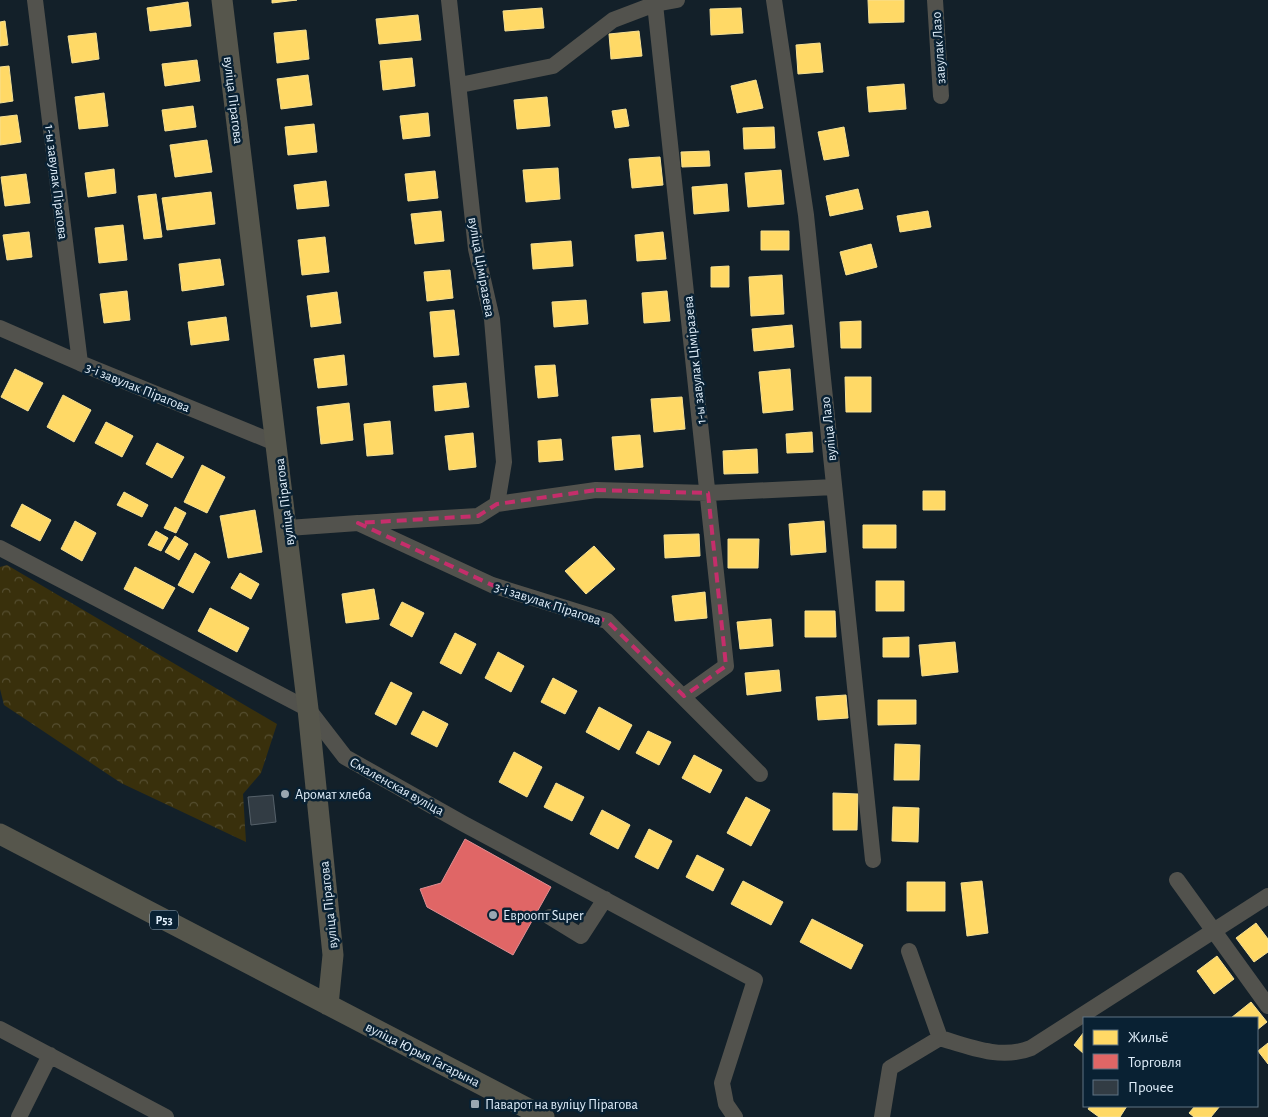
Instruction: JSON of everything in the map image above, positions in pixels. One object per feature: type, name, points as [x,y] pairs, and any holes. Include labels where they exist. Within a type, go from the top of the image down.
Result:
[{"type":"main road","name":"вуліца Пірагова","points":[[222,0],[278,444],[308,709],[333,956],[328,1005]]},
{"type":"main road","name":"Р53","points":[[0,834],[328,1005]]},
{"type":"main road","name":"вуліца Юрыя Гагарына","points":[[328,1005],[544,1117]]},
{"type":"street","name":"1-ы завулак Пірагова","points":[[35,0],[80,363]]},
{"type":"street","name":"вуліца Ціміразева","points":[[449,0],[460,85],[476,249],[492,328],[504,462],[497,504]]},
{"type":"street","points":[[460,85],[553,66],[613,20],[655,4],[677,0]]},
{"type":"street","name":"вуліца Лазо","points":[[774,0],[806,215],[872,860]]},
{"type":"street","name":"завулак Лазо","points":[[935,0],[941,96]]},
{"type":"street","name":"1-ы завулак Ціміразева","points":[[655,4],[726,666],[684,696]]},
{"type":"street","name":"3-і завулак Пірагова","points":[[0,328],[278,444]]},
{"type":"street","points":[[358,523],[478,516],[497,504],[596,490],[708,493],[834,487]]},
{"type":"street","name":"3-і завулак Пірагова","points":[[288,528],[358,523],[492,585],[607,621],[760,774]]},
{"type":"street","name":"Смаленская вуліца","points":[[0,548],[308,709],[345,757],[755,980],[722,1083],[726,1104],[735,1117]]},
{"type":"street","points":[[1177,880],[1268,1006]]},
{"type":"street","points":[[882,1117],[890,1068],[940,1038],[1000,1054],[1017,1054],[1031,1048],[1268,896]]},
{"type":"street","points":[[550,917],[581,936],[605,899]]},
{"type":"street","points":[[909,951],[940,1038]]},
{"type":"street","points":[[0,1029],[166,1117]]},
{"type":"street","points":[[18,1117],[50,1054]]},
{"type":"highlighted area","points":[[596,490],[708,493],[726,666],[684,696],[607,621],[492,585],[358,523],[478,516],[497,504]]},
{"type":"green space","points":[[7,565],[277,724],[261,773],[243,794],[246,842],[121,783],[4,705],[0,689],[0,567]]},
{"type":"building: Жильё","points":[[272,0],[297,0],[272,3]]},
{"type":"building: Жильё","points":[[868,0],[904,0],[904,22],[869,23]]},
{"type":"building: Жильё","points":[[188,2],[191,26],[150,31],[147,8]]},
{"type":"building: Жильё","points":[[542,8],[544,28],[505,31],[503,11]]},
{"type":"building: Жильё","points":[[741,8],[743,33],[711,35],[710,9]]},
{"type":"building: Жильё","points":[[418,15],[421,40],[379,44],[376,19]]},
{"type":"building: Жильё","points":[[5,21],[8,45],[0,46],[0,22]]},
{"type":"building: Жильё","points":[[306,30],[309,59],[277,63],[274,33]]},
{"type":"building: Жильё","points":[[639,31],[642,56],[611,59],[609,34]]},
{"type":"building: Жильё","points":[[96,33],[99,59],[72,63],[68,36]]},
{"type":"building: Жильё","points":[[820,43],[823,72],[798,74],[796,45]]},
{"type":"building: Жильё","points":[[412,58],[415,86],[383,90],[380,61]]},
{"type":"building: Жильё","points":[[197,60],[200,81],[165,86],[162,64]]},
{"type":"building: Жильё","points":[[9,66],[13,101],[0,103],[0,67]]},
{"type":"building: Жильё","points":[[308,75],[312,105],[281,109],[277,79]]},
{"type":"building: Жильё","points":[[756,80],[763,108],[737,113],[731,86]]},
{"type":"building: Жильё","points":[[904,84],[906,109],[869,112],[867,87]]},
{"type":"building: Жильё","points":[[104,93],[108,126],[79,129],[75,97]]},
{"type":"building: Жильё","points":[[547,97],[550,126],[517,129],[514,100]]},
{"type":"building: Жильё","points":[[193,106],[196,127],[165,131],[162,110]]},
{"type":"building: Жильё","points":[[626,109],[629,126],[615,128],[612,111]]},
{"type":"building: Жильё","points":[[428,113],[430,136],[403,139],[400,116]]},
{"type":"building: Жильё","points":[[17,115],[21,142],[0,145],[0,117]]},
{"type":"building: Жильё","points":[[314,124],[317,152],[288,155],[285,127]]},
{"type":"building: Жильё","points":[[774,127],[775,148],[744,149],[743,128]]},
{"type":"building: Жильё","points":[[844,127],[849,156],[824,160],[818,132]]},
{"type":"building: Жильё","points":[[207,140],[212,172],[175,177],[170,145]]},
{"type":"building: Жильё","points":[[709,151],[710,166],[682,167],[681,152]]},
{"type":"building: Жильё","points":[[660,157],[663,185],[632,188],[629,159]]},
{"type":"building: Жильё","points":[[558,168],[560,199],[526,202],[523,170]]},
{"type":"building: Жильё","points":[[114,169],[116,193],[88,197],[85,173]]},
{"type":"building: Жильё","points":[[781,170],[784,204],[748,207],[745,173]]},
{"type":"building: Жильё","points":[[435,171],[438,198],[408,201],[405,174]]},
{"type":"building: Жильё","points":[[26,174],[30,203],[5,206],[1,177]]},
{"type":"building: Жильё","points":[[326,181],[329,206],[297,209],[294,185]]},
{"type":"building: Жильё","points":[[727,184],[729,211],[694,214],[692,187]]},
{"type":"building: Жильё","points":[[858,189],[863,209],[830,216],[826,196]]},
{"type":"building: Жильё","points":[[211,192],[215,224],[167,230],[162,198]]},
{"type":"building: Жильё","points":[[156,194],[162,237],[144,239],[138,196]]},
{"type":"building: Жильё","points":[[441,211],[444,241],[415,244],[411,214]]},
{"type":"building: Жильё","points":[[928,211],[931,227],[900,232],[897,216]]},
{"type":"building: Жильё","points":[[123,225],[127,260],[99,263],[95,228]]},
{"type":"building: Жильё","points":[[761,231],[789,231],[789,250],[761,250]]},
{"type":"building: Жильё","points":[[29,232],[32,257],[7,260],[3,235]]},
{"type":"building: Жильё","points":[[663,232],[666,259],[637,261],[635,235]]},
{"type":"building: Жильё","points":[[325,237],[329,272],[302,275],[298,240]]},
{"type":"building: Жильё","points":[[571,241],[573,266],[533,269],[531,244]]},
{"type":"building: Жильё","points":[[871,244],[877,267],[846,275],[840,252]]},
{"type":"building: Жильё","points":[[220,259],[224,285],[182,291],[179,264]]},
{"type":"building: Жильё","points":[[729,266],[729,287],[711,287],[711,267]]},
{"type":"building: Жильё","points":[[450,270],[453,298],[427,301],[424,272]]},
{"type":"building: Жильё","points":[[782,275],[784,314],[751,316],[749,277]]},
{"type":"building: Жильё","points":[[127,291],[130,320],[104,323],[100,294]]},
{"type":"building: Жильё","points":[[667,291],[670,321],[644,323],[642,293]]},
{"type":"building: Жильё","points":[[337,292],[341,323],[311,327],[307,296]]},
{"type":"building: Жильё","points":[[586,300],[588,324],[554,327],[552,302]]},
{"type":"building: Жильё","points":[[454,310],[459,355],[434,357],[430,312]]},
{"type":"building: Жильё","points":[[226,317],[229,340],[191,345],[188,322]]},
{"type":"building: Жильё","points":[[861,321],[861,348],[841,348],[840,322]]},
{"type":"building: Жильё","points":[[792,325],[794,347],[754,351],[752,329]]},
{"type":"building: Жильё","points":[[344,355],[347,385],[318,388],[314,359]]},
{"type":"building: Жильё","points":[[555,365],[558,396],[538,398],[535,366]]},
{"type":"building: Жильё","points":[[15,369],[43,383],[28,411],[1,397]]},
{"type":"building: Жильё","points":[[790,369],[793,410],[763,413],[759,372]]},
{"type":"building: Жильё","points":[[845,377],[871,377],[871,412],[846,412]]},
{"type":"building: Жильё","points":[[466,383],[469,407],[435,411],[433,386]]},
{"type":"building: Жильё","points":[[63,395],[91,410],[74,442],[47,427]]},
{"type":"building: Жильё","points":[[682,397],[685,429],[654,432],[651,399]]},
{"type":"building: Жильё","points":[[349,403],[353,440],[321,444],[317,407]]},
{"type":"building: Жильё","points":[[390,421],[393,454],[367,456],[364,424]]},
{"type":"building: Жильё","points":[[106,422],[133,436],[122,457],[95,443]]},
{"type":"building: Жильё","points":[[812,432],[813,452],[787,453],[786,434]]},
{"type":"building: Жильё","points":[[473,433],[476,467],[449,470],[445,436]]},
{"type":"building: Жильё","points":[[640,435],[643,467],[615,470],[612,437]]},
{"type":"building: Жильё","points":[[561,439],[563,460],[539,462],[538,441]]},
{"type":"building: Жильё","points":[[157,443],[184,457],[172,478],[146,464]]},
{"type":"building: Жильё","points":[[757,449],[758,473],[724,474],[723,451]]},
{"type":"building: Жильё","points":[[202,465],[225,477],[207,513],[184,502]]},
{"type":"building: Жильё","points":[[923,491],[945,491],[945,510],[923,510]]},
{"type":"building: Жильё","points":[[124,492],[148,505],[142,517],[117,505]]},
{"type":"building: Жильё","points":[[22,504],[51,520],[40,541],[11,526]]},
{"type":"building: Жильё","points":[[175,507],[186,513],[176,533],[164,528]]},
{"type":"building: Жильё","points":[[255,510],[262,552],[228,558],[220,516]]},
{"type":"building: Жильё","points":[[75,521],[96,533],[82,561],[61,549]]},
{"type":"building: Жильё","points":[[824,521],[826,552],[791,555],[789,524]]},
{"type":"building: Жильё","points":[[863,525],[896,525],[896,548],[863,548]]},
{"type":"building: Жильё","points":[[156,531],[168,538],[161,551],[148,545]]},
{"type":"building: Жильё","points":[[699,534],[700,556],[665,558],[664,535]]},
{"type":"building: Жильё","points":[[175,536],[188,544],[179,560],[165,552]]},
{"type":"building: Жильё","points":[[728,539],[759,539],[758,568],[728,568]]},
{"type":"building: Жильё","points":[[594,546],[615,569],[586,594],[565,571]]},
{"type":"building: Жильё","points":[[195,553],[210,562],[193,593],[178,585]]},
{"type":"building: Жильё","points":[[135,567],[175,588],[163,609],[124,589]]},
{"type":"building: Жильё","points":[[240,573],[259,584],[251,599],[231,588]]},
{"type":"building: Жильё","points":[[876,581],[904,581],[904,611],[876,611]]},
{"type":"building: Жильё","points":[[374,589],[379,619],[346,623],[342,594]]},
{"type":"building: Жильё","points":[[705,592],[707,618],[675,621],[672,596]]},
{"type":"building: Жильё","points":[[402,602],[424,613],[412,637],[390,625]]},
{"type":"building: Жильё","points":[[210,608],[249,628],[237,652],[198,631]]},
{"type":"building: Жильё","points":[[805,611],[835,611],[836,637],[805,637]]},
{"type":"building: Жильё","points":[[771,619],[773,646],[740,649],[737,622]]},
{"type":"building: Жильё","points":[[455,633],[476,644],[461,674],[440,663]]},
{"type":"building: Жильё","points":[[909,637],[909,657],[883,657],[883,638]]},
{"type":"building: Жильё","points":[[955,642],[958,672],[922,676],[919,645]]},
{"type":"building: Жильё","points":[[498,652],[524,666],[511,692],[485,678]]},
{"type":"building: Жильё","points":[[779,670],[781,691],[747,695],[745,673]]},
{"type":"building: Жильё","points":[[553,678],[577,691],[565,714],[541,702]]},
{"type":"building: Жильё","points":[[391,682],[412,693],[396,725],[375,714]]},
{"type":"building: Жильё","points":[[846,695],[848,718],[818,720],[816,697]]},
{"type":"building: Жильё","points":[[878,700],[916,700],[916,724],[878,725]]},
{"type":"building: Жильё","points":[[599,707],[632,725],[619,750],[586,732]]},
{"type":"building: Жильё","points":[[423,711],[448,724],[437,747],[411,734]]},
{"type":"building: Жильё","points":[[648,731],[671,742],[659,765],[636,753]]},
{"type":"building: Жильё","points":[[895,744],[920,745],[919,780],[894,780]]},
{"type":"building: Жильё","points":[[514,752],[542,767],[527,797],[499,782]]},
{"type":"building: Жильё","points":[[694,755],[722,770],[710,793],[682,778]]},
{"type":"building: Жильё","points":[[556,783],[584,797],[572,821],[544,807]]},
{"type":"building: Жильё","points":[[833,793],[858,794],[857,830],[833,830]]},
{"type":"building: Жильё","points":[[746,797],[770,810],[751,846],[727,833]]},
{"type":"building: Жильё","points":[[893,807],[919,808],[918,842],[892,841]]},
{"type":"building: Жильё","points":[[602,810],[630,825],[618,849],[590,834]]},
{"type":"building: Жильё","points":[[649,829],[672,841],[658,869],[635,857]]},
{"type":"building: Жильё","points":[[697,855],[724,869],[713,891],[686,877]]},
{"type":"building: Жильё","points":[[743,881],[783,902],[771,925],[731,904]]},
{"type":"building: Жильё","points":[[982,881],[988,933],[967,936],[961,883]]},
{"type":"building: Жильё","points":[[907,882],[945,882],[945,911],[907,911]]},
{"type":"building: Жильё","points":[[812,919],[863,945],[851,969],[800,942]]},
{"type":"building: Жильё","points":[[1256,923],[1268,939],[1268,952],[1254,962],[1236,938]]},
{"type":"building: Жильё","points":[[1217,956],[1234,979],[1214,994],[1197,971]]},
{"type":"building: Жильё","points":[[1251,1002],[1267,1022],[1258,1029],[1258,1017],[1232,1017]]},
{"type":"building: Жильё","points":[[1083,1033],[1083,1053],[1074,1045]]},
{"type":"building: Жильё","points":[[1268,1043],[1268,1064],[1258,1051]]},
{"type":"building: Жильё","points":[[1089,1107],[1126,1107],[1120,1117],[1099,1117],[1088,1109]]},
{"type":"building: Жильё","points":[[1194,1107],[1219,1107],[1211,1117],[1194,1117],[1189,1113]]},
{"type":"building: Торговля","points":[[465,839],[551,887],[513,955],[427,907],[420,889],[441,883]]},
{"type":"building: Прочее","points":[[273,795],[276,822],[251,825],[248,797]]},
{"type":"place","name":"Аромат хлеба","points":[[285,794]]},
{"type":"place","name":"Евроопт Super","points":[[493,915]]},
{"type":"place","name":"Паварот на вуліцу Пірагова","points":[[475,1104]]}]
